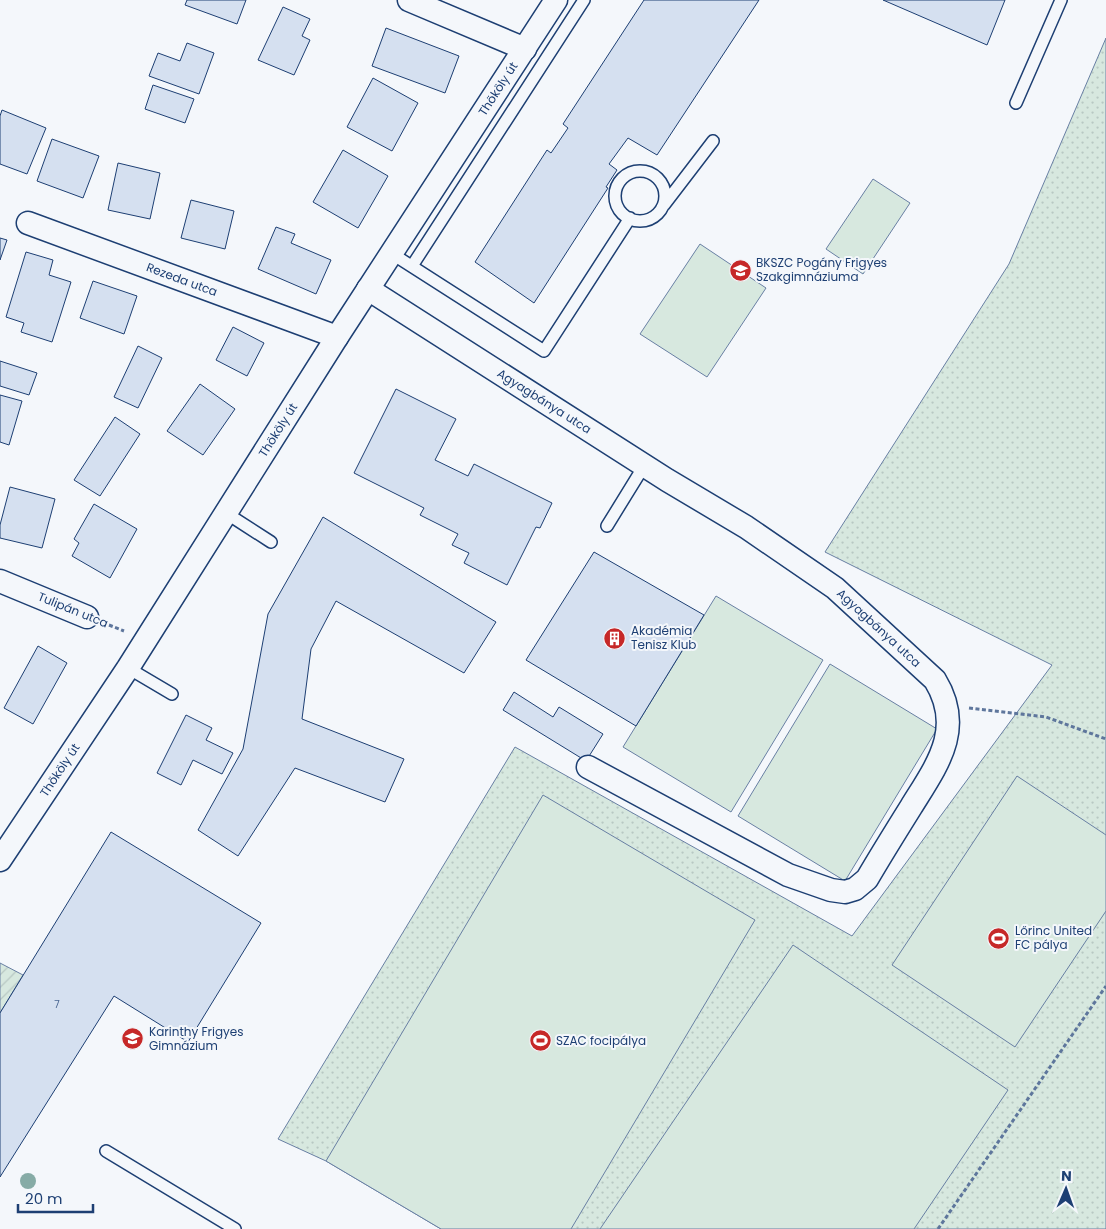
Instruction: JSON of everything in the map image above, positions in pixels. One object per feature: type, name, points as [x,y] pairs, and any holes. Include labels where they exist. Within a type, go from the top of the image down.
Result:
[{"type":"street","points":[[410,0],[525,49]]},
{"type":"street","name":"Thököly út","points":[[1,861],[128,668],[337,337],[556,0]]},
{"type":"street","name":"Rezeda utca","points":[[28,223],[337,337]]},
{"type":"street","name":"Agyagbánya utca","points":[[368,289],[644,466],[746,527],[835,588],[935,680],[942,692],[949,715],[942,758],[866,879],[856,889],[845,892],[831,890],[788,875],[588,767]]},
{"type":"street","name":"Tulipán utca","points":[[0,581],[87,617]]},
{"type":"lane","points":[[412,266],[584,0]]},
{"type":"lane","points":[[1016,103],[1061,0]]},
{"type":"lane","points":[[659,211],[665,196],[660,181],[647,172],[631,172],[618,183],[615,199],[618,207],[630,218],[646,219],[659,211],[713,141]]},
{"type":"lane","points":[[391,253],[544,351],[630,218]]},
{"type":"lane","points":[[607,526],[644,466]]},
{"type":"lane","points":[[226,513],[270,542]]},
{"type":"lane","points":[[128,668],[172,694]]},
{"type":"lane","points":[[106,1151],[235,1229]]},
{"type":"path","name":"Tulipán utca","points":[[87,617],[146,639]]},
{"type":"path","points":[[946,705],[1046,717],[1106,739]]},
{"type":"path","points":[[938,1229],[1106,986]]},
{"type":"shaded area","points":[[1106,38],[1106,1229],[441,1229],[326,1161],[278,1139],[515,747],[852,936],[1052,665],[825,552],[1009,264]]},
{"type":"shaded area","points":[[873,179],[910,203],[863,274],[826,249]]},
{"type":"shaded area","points":[[700,244],[766,288],[707,377],[640,334]]},
{"type":"shaded area","points":[[716,596],[823,660],[731,812],[623,747]]},
{"type":"shaded area","points":[[830,664],[937,729],[845,881],[738,816]]},
{"type":"shaded area","name":"Lőrinc United FC pálya","points":[[1017,776],[1106,835],[1106,911],[1015,1047],[892,965]]},
{"type":"shaded area","name":"SZAC focipálya","points":[[543,795],[755,920],[571,1229],[441,1229],[326,1161]]},
{"type":"shaded area","points":[[793,945],[1008,1090],[914,1229],[600,1229]]},
{"type":"shaded area","points":[[0,963],[23,975],[0,1013]]},
{"type":"building","points":[[187,0],[246,0],[237,24],[185,5]]},
{"type":"building","points":[[644,0],[759,0],[657,155],[628,138],[609,164],[617,170],[606,187],[608,188],[534,303],[475,262],[547,150],[551,153],[568,128],[563,124]]},
{"type":"building","points":[[883,0],[1005,0],[987,45]]},
{"type":"building","points":[[283,7],[310,19],[302,36],[310,40],[294,75],[258,60]]},
{"type":"building","points":[[386,28],[459,56],[445,93],[372,66]]},
{"type":"building","points":[[187,43],[214,53],[199,94],[149,76],[158,53],[180,61]]},
{"type":"building","points":[[373,78],[418,103],[392,151],[347,127]]},
{"type":"building","points":[[153,85],[194,99],[185,123],[145,109]]},
{"type":"building","points":[[2,110],[46,128],[27,174],[0,164],[0,116]]},
{"type":"building","points":[[52,139],[99,156],[83,198],[37,181]]},
{"type":"building","points":[[343,150],[388,176],[358,228],[313,202]]},
{"type":"building","points":[[118,163],[160,173],[150,219],[108,210]]},
{"type":"building","points":[[191,200],[234,211],[225,249],[181,238]]},
{"type":"building","points":[[276,227],[295,234],[291,243],[331,260],[316,294],[258,269]]},
{"type":"building","points":[[0,238],[7,240],[0,260]]},
{"type":"building","points":[[26,252],[53,260],[49,275],[71,282],[52,342],[21,332],[24,323],[6,317]]},
{"type":"building","points":[[93,281],[137,296],[124,334],[80,318]]},
{"type":"building","points":[[233,327],[264,343],[247,376],[216,360]]},
{"type":"building","points":[[138,346],[162,358],[138,408],[114,397]]},
{"type":"building","points":[[0,361],[37,373],[29,395],[0,386]]},
{"type":"building","points":[[200,384],[235,409],[203,455],[167,431]]},
{"type":"building","points":[[396,389],[456,419],[435,460],[468,476],[474,464],[552,503],[540,528],[536,527],[507,585],[464,563],[469,553],[452,545],[458,534],[420,515],[424,508],[354,473]]},
{"type":"building","points":[[0,395],[22,401],[9,445],[0,442]]},
{"type":"building","points":[[115,417],[140,434],[100,496],[74,480]]},
{"type":"building","points":[[10,487],[55,499],[42,548],[0,538],[0,525]]},
{"type":"building","points":[[94,504],[137,529],[110,578],[72,556],[79,543],[74,539]]},
{"type":"building","points":[[323,517],[496,622],[464,673],[336,601],[311,649],[302,719],[404,759],[385,802],[295,768],[238,856],[198,830],[243,749],[268,614]]},
{"type":"building","name":"Akadémia Tenisz Klub","points":[[594,552],[704,615],[636,726],[526,660]]},
{"type":"building","points":[[38,646],[67,663],[33,724],[4,708]]},
{"type":"building","points":[[514,692],[553,717],[559,707],[603,734],[586,761],[503,710]]},
{"type":"building","points":[[186,715],[212,728],[206,740],[233,753],[222,774],[193,760],[181,785],[157,773]]},
{"type":"building","points":[[111,832],[261,923],[188,1042],[114,996],[0,1177],[0,1013]]},
{"type":"place","name":"BKSZC Pogány Frigyes Szakgimnáziuma","points":[[740,270]]},
{"type":"place","name":"Akadémia Tenisz Klub","points":[[615,638]]},
{"type":"place","name":"Lőrinc United FC pálya","points":[[999,938]]},
{"type":"place","name":"Karinthy Frigyes Gimnázium","points":[[133,1039]]},
{"type":"place","name":"SZAC focipálya","points":[[540,1041]]}]
